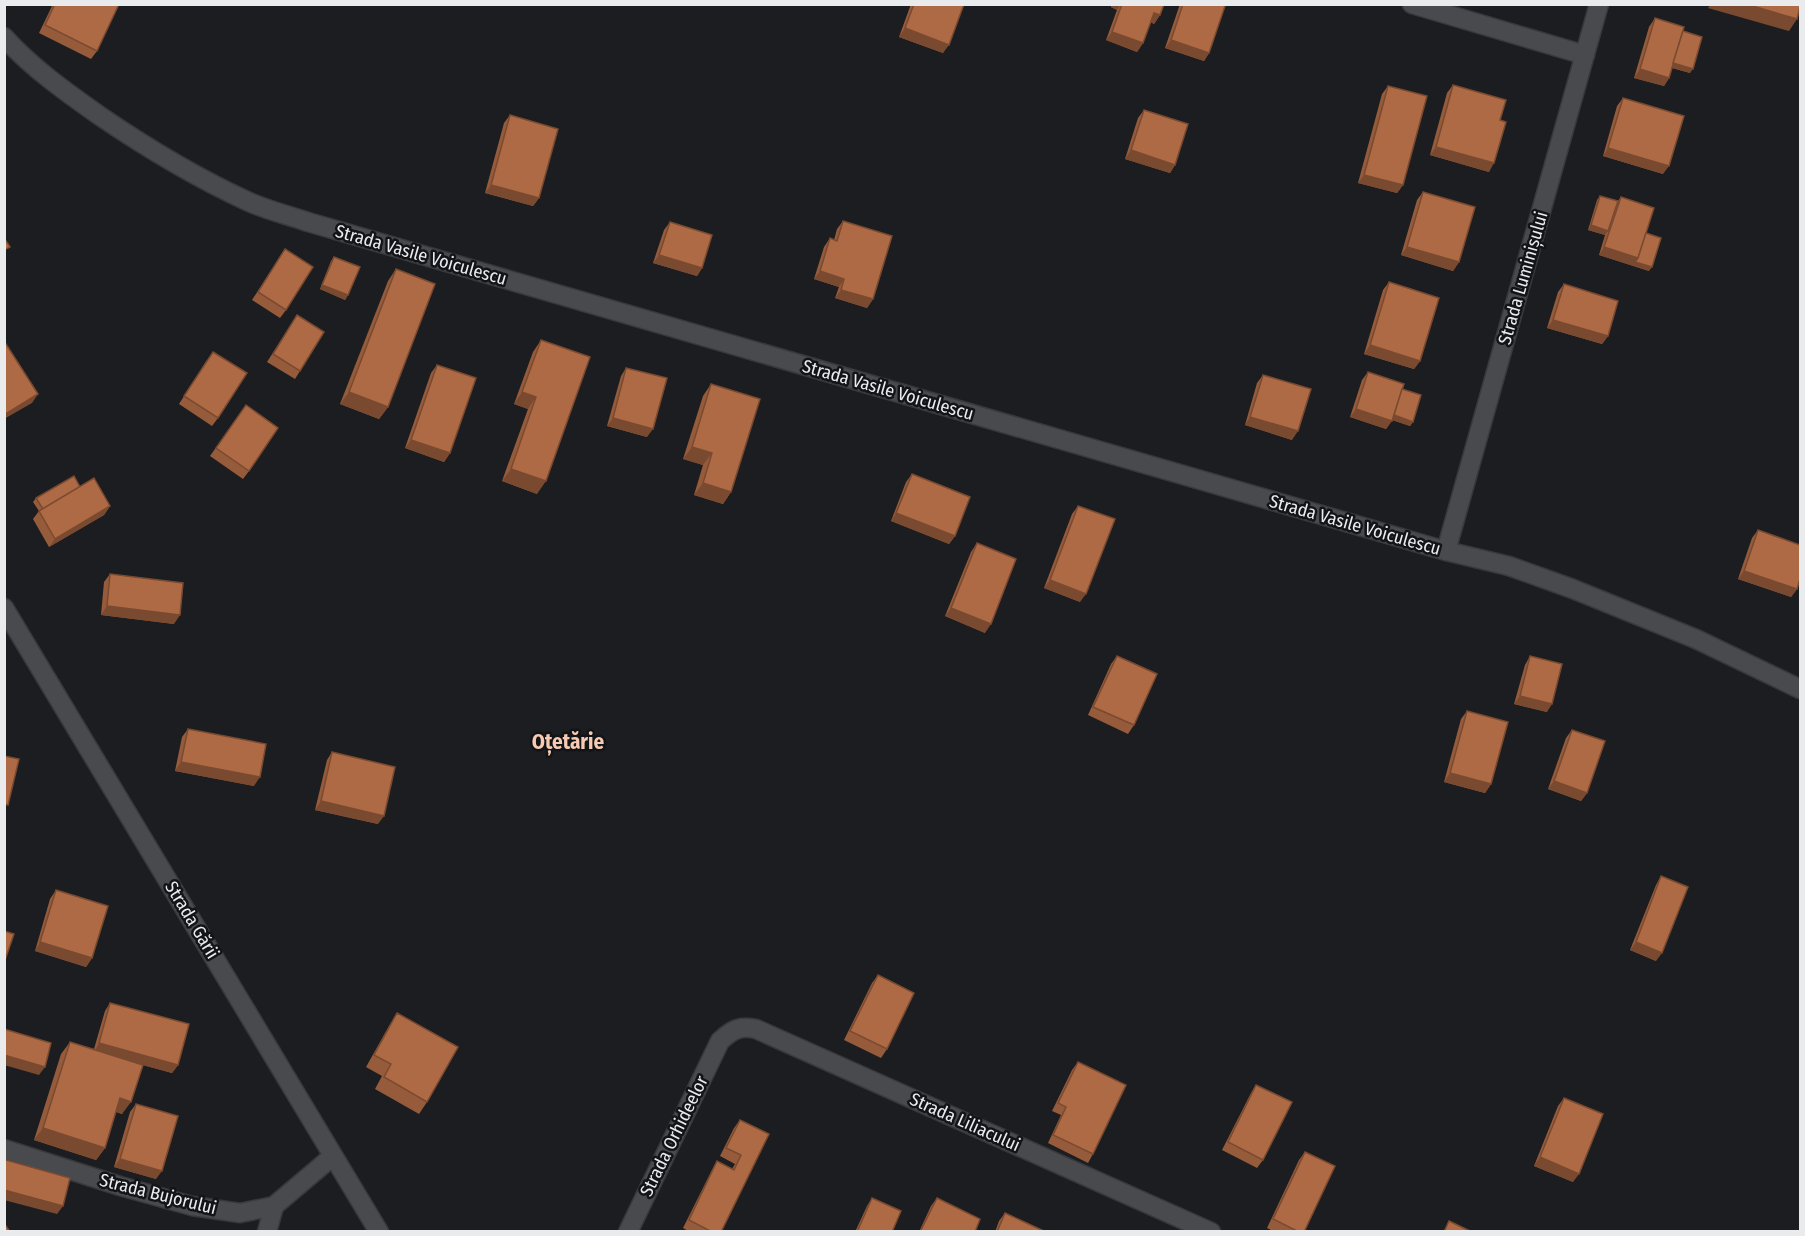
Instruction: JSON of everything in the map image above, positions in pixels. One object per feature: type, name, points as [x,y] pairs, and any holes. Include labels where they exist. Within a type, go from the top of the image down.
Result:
[{"type":"street","points":[[1412,4],[1585,55]]},
{"type":"street","name":"Strada Luminișului","points":[[1446,551],[1599,4]]},
{"type":"street","name":"Strada Vasile Voiculescu","points":[[4,37],[20,54],[65,92],[110,123],[184,170],[249,202],[308,222],[1446,551],[1509,566],[1696,639],[1800,689]]},
{"type":"street","name":"Strada Gării","points":[[4,608],[379,1232]]},
{"type":"street","name":"Strada Liliacului","points":[[720,1041],[737,1028],[756,1029],[1211,1232]]},
{"type":"street","name":"Strada Orhideelor","points":[[628,1232],[720,1041]]},
{"type":"street","name":"Strada Bujorului","points":[[4,1149],[192,1206],[240,1213],[274,1206],[333,1156]]},
{"type":"street","points":[[267,1232],[274,1206]]},
{"type":"building","points":[[55,4],[119,4],[97,51],[45,25]]},
{"type":"building","points":[[914,4],[964,4],[949,45],[905,28]]},
{"type":"building","points":[[1122,4],[1164,4],[1160,15],[1154,13],[1143,43],[1112,32]]},
{"type":"building","points":[[1183,4],[1221,4],[1225,6],[1209,53],[1171,40]]},
{"type":"building","points":[[1746,4],[1800,4],[1800,7],[1797,19]]},
{"type":"building","points":[[1655,18],[1684,27],[1669,78],[1640,69]]},
{"type":"building","points":[[1683,31],[1702,37],[1693,69],[1673,63]]},
{"type":"building","points":[[1453,85],[1506,100],[1500,120],[1506,122],[1494,163],[1436,147]]},
{"type":"building","points":[[1388,86],[1427,96],[1403,185],[1364,175]]},
{"type":"building","points":[[1623,98],[1684,116],[1669,166],[1608,148]]},
{"type":"building","points":[[1144,110],[1188,124],[1175,165],[1131,150]]},
{"type":"building","points":[[510,115],[558,129],[539,198],[491,185]]},
{"type":"building","points":[[1423,192],[1475,207],[1459,262],[1407,247]]},
{"type":"building","points":[[1600,196],[1618,201],[1608,231],[1591,225]]},
{"type":"building","points":[[1621,197],[1654,208],[1638,258],[1604,247]]},
{"type":"building","points":[[843,221],[892,236],[873,299],[841,290],[844,279],[820,271],[830,238],[837,241]]},
{"type":"building","points":[[670,222],[712,235],[702,268],[659,255]]},
{"type":"building","points":[[1646,233],[1661,238],[1652,267],[1635,262]]},
{"type":"building","points":[[4,238],[10,247],[4,250]]},
{"type":"building","points":[[285,249],[313,267],[286,310],[258,292]]},
{"type":"building","points":[[334,257],[360,267],[348,295],[322,285]]},
{"type":"building","points":[[396,269],[435,284],[388,407],[349,392]]},
{"type":"building","points":[[1389,282],[1439,298],[1420,361],[1370,345]]},
{"type":"building","points":[[1564,284],[1618,301],[1608,336],[1553,320]]},
{"type":"building","points":[[297,315],[324,332],[300,371],[273,354]]},
{"type":"building","points":[[541,340],[590,357],[546,481],[511,469],[536,397],[522,392]]},
{"type":"building","points":[[4,341],[38,394],[4,415]]},
{"type":"building","points":[[213,352],[247,373],[218,418],[184,396]]},
{"type":"building","points":[[437,365],[476,378],[450,453],[411,440]]},
{"type":"building","points":[[626,368],[667,378],[653,429],[613,418]]},
{"type":"building","points":[[1368,372],[1404,384],[1392,421],[1356,409]]},
{"type":"building","points":[[1263,375],[1311,389],[1298,431],[1250,417]]},
{"type":"building","points":[[711,384],[760,399],[731,492],[703,483],[712,453],[692,447]]},
{"type":"building","points":[[1402,389],[1421,395],[1413,422],[1394,415]]},
{"type":"building","points":[[246,405],[278,428],[249,471],[216,448]]},
{"type":"building","points":[[912,474],[970,497],[955,536],[896,513]]},
{"type":"building","points":[[74,476],[80,487],[43,509],[36,498]]},
{"type":"building","points":[[94,478],[110,506],[55,539],[39,511]]},
{"type":"building","points":[[1078,506],[1115,519],[1086,594],[1050,580]]},
{"type":"building","points":[[1758,530],[1800,545],[1800,579],[1797,589],[1744,571]]},
{"type":"building","points":[[977,543],[1016,559],[991,624],[951,608]]},
{"type":"building","points":[[110,574],[183,583],[180,615],[107,606]]},
{"type":"building","points":[[1117,656],[1157,674],[1134,725],[1093,707]]},
{"type":"building","points":[[1530,656],[1562,664],[1552,704],[1520,696]]},
{"type":"building","points":[[1467,711],[1508,722],[1491,784],[1450,773]]},
{"type":"building","points":[[188,729],[266,744],[260,777],[181,762]]},
{"type":"building","points":[[1572,730],[1605,741],[1587,793],[1554,781]]},
{"type":"building","points":[[332,752],[395,767],[384,816],[321,801]]},
{"type":"building","points":[[4,756],[19,759],[8,805],[4,804]]},
{"type":"building","points":[[1661,876],[1688,887],[1662,953],[1636,942]]},
{"type":"building","points":[[56,890],[108,906],[92,958],[40,942]]},
{"type":"building","points":[[4,931],[14,934],[4,963]]},
{"type":"building","points":[[878,975],[914,993],[887,1049],[850,1031]]},
{"type":"building","points":[[110,1003],[189,1024],[178,1065],[99,1043]]},
{"type":"building","points":[[397,1013],[458,1047],[427,1102],[384,1077],[391,1064],[374,1055]]},
{"type":"building","points":[[4,1029],[51,1043],[45,1067],[4,1055]]},
{"type":"building","points":[[70,1042],[143,1065],[131,1102],[120,1098],[105,1148],[43,1128]]},
{"type":"building","points":[[1078,1062],[1126,1085],[1093,1154],[1053,1135],[1066,1107],[1058,1103]]},
{"type":"building","points":[[1256,1085],[1292,1102],[1263,1160],[1228,1142]]},
{"type":"building","points":[[1564,1098],[1603,1114],[1579,1174],[1540,1157]]},
{"type":"building","points":[[136,1104],[178,1116],[162,1171],[120,1159]]},
{"type":"building","points":[[740,1120],[769,1134],[721,1232],[712,1232],[689,1220],[717,1161],[734,1170],[741,1155],[726,1148]]},
{"type":"building","points":[[1305,1152],[1335,1166],[1304,1232],[1299,1232],[1273,1219]]},
{"type":"building","points":[[6,1160],[70,1178],[63,1206],[4,1190]]},
{"type":"building","points":[[872,1198],[901,1211],[892,1232],[857,1232]]},
{"type":"building","points":[[937,1198],[980,1219],[975,1232],[920,1232]]},
{"type":"building","points":[[1005,1213],[1046,1232],[997,1232]]},
{"type":"building","points":[[1449,1221],[1472,1232],[1444,1232]]},
{"type":"building","points":[[6,1226],[10,1232],[4,1232]]},
{"type":"district","name":"Oțetărie","points":[[568,742]]}]
